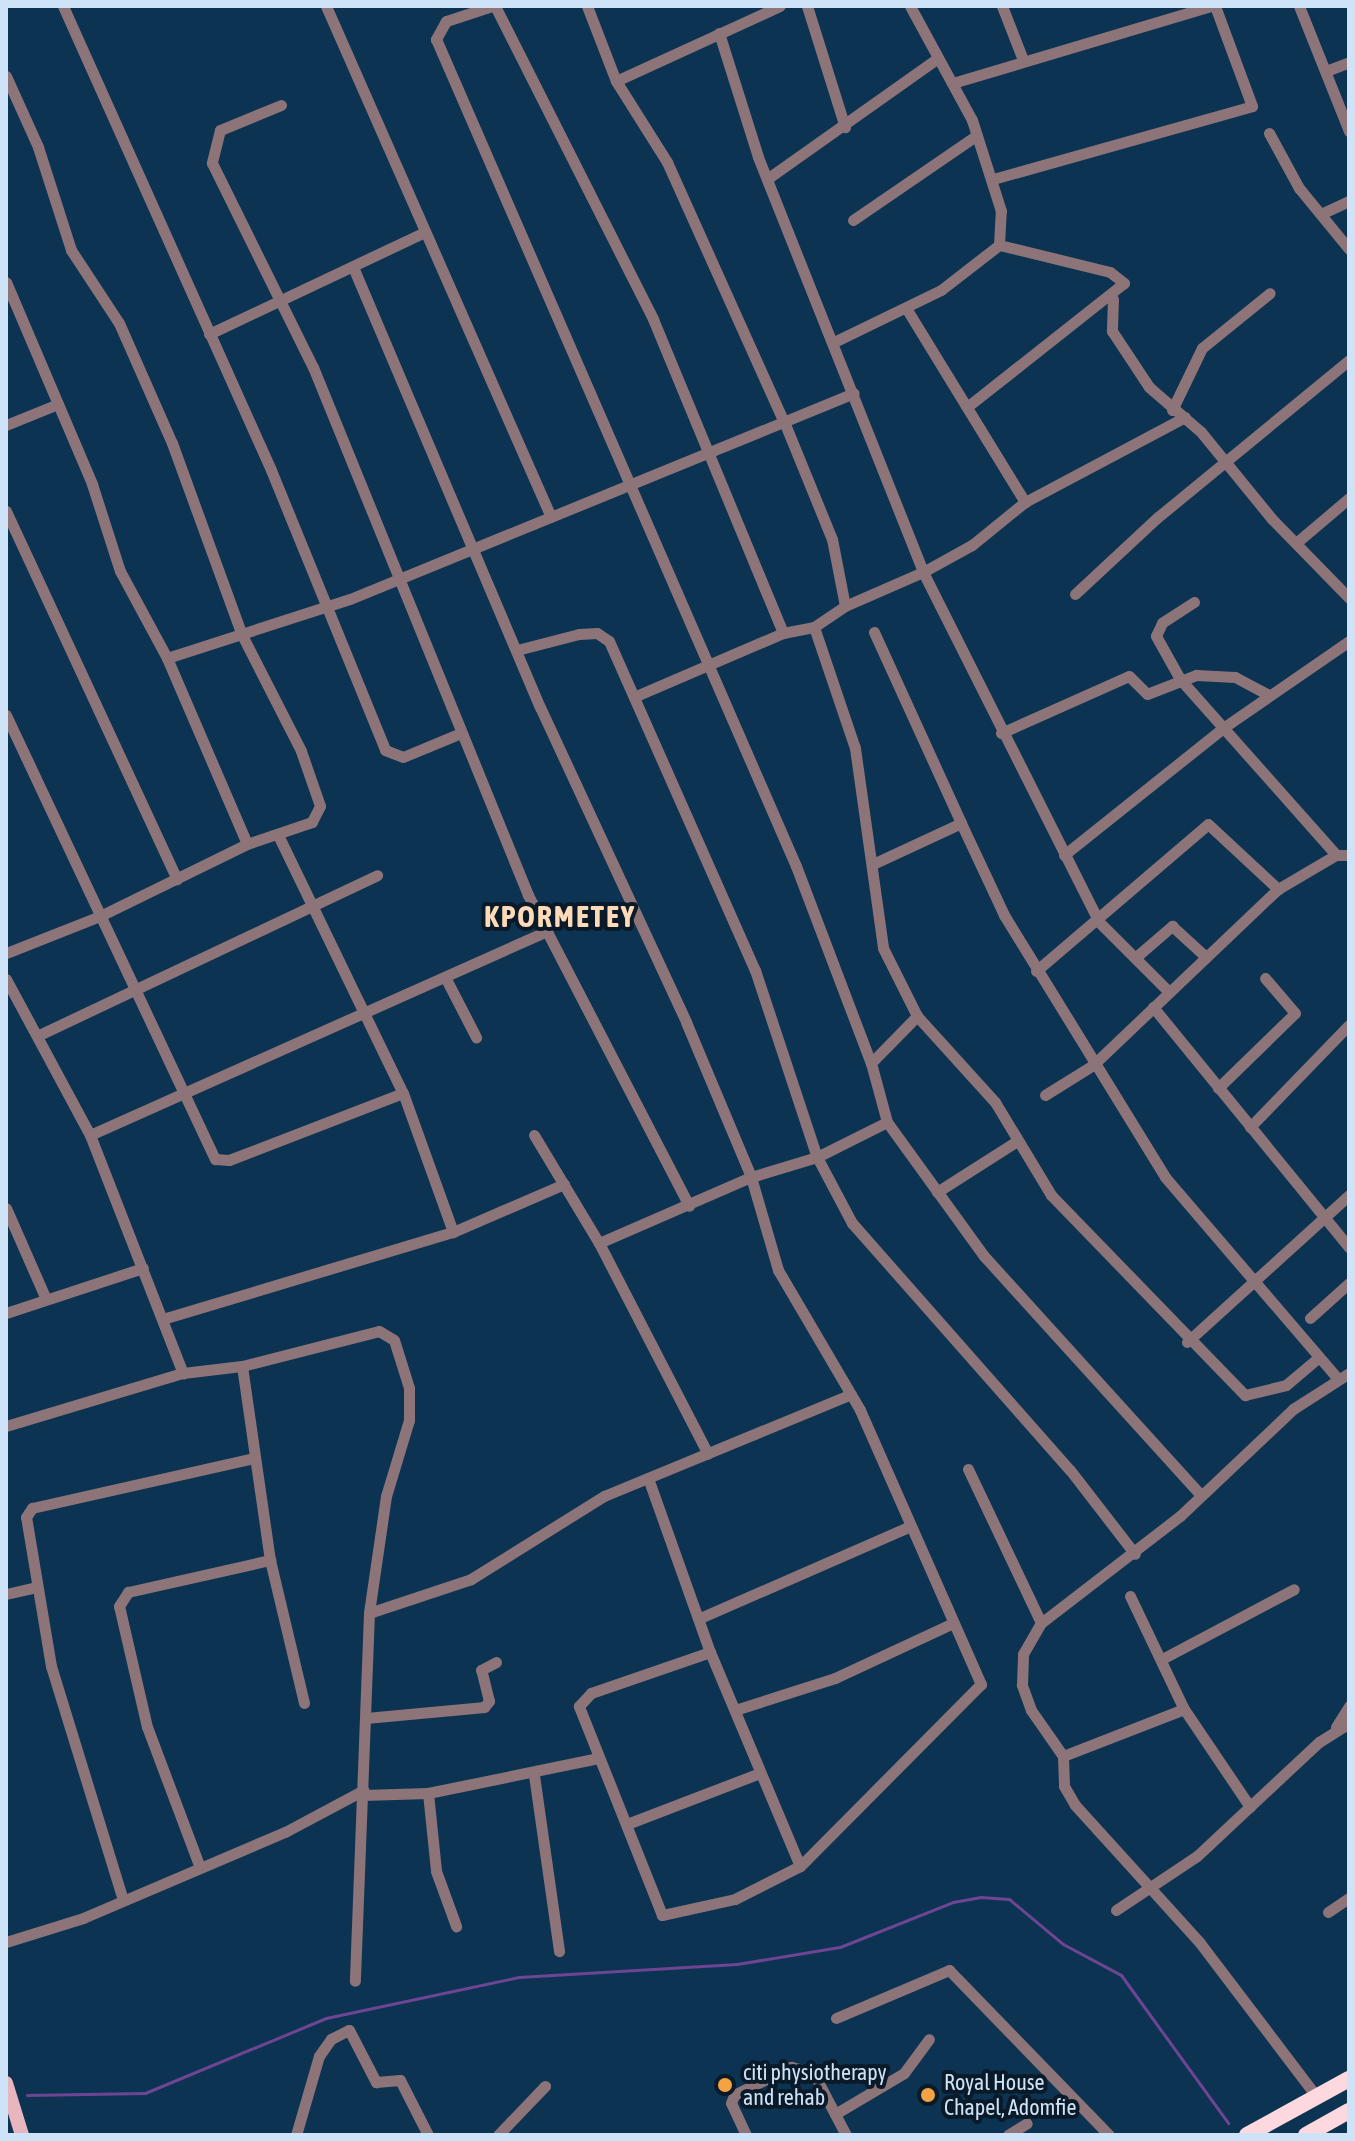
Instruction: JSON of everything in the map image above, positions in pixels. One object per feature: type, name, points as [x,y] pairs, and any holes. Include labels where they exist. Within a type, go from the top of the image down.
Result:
[{"type":"highway","points":[[1247,2135],[1349,2079]]},
{"type":"highway","points":[[1306,2135],[1349,2111]]},
{"type":"main road","points":[[6,2083],[22,2135]]},
{"type":"street","points":[[63,6],[209,334],[385,750],[403,757],[461,733]]},
{"type":"street","points":[[326,6],[551,517]]},
{"type":"street","points":[[783,633],[707,458],[653,319],[493,6],[446,21],[436,39],[710,663],[871,1063],[887,1122],[984,1256],[1200,1494]]},
{"type":"street","points":[[587,6],[616,81],[667,162],[785,424],[832,539],[845,606]]},
{"type":"street","points":[[616,81],[780,6]]},
{"type":"street","points":[[807,6],[845,127]]},
{"type":"street","points":[[910,6],[938,58],[956,82],[977,135],[1001,211],[999,245]]},
{"type":"street","points":[[1002,6],[1023,60]]},
{"type":"street","points":[[956,82],[1213,6],[1252,106],[993,179]]},
{"type":"street","points":[[1299,6],[1349,130]]},
{"type":"street","points":[[719,33],[767,179],[836,341],[923,572],[1001,733],[1099,922],[1169,992]]},
{"type":"street","points":[[767,179],[845,127],[938,58]]},
{"type":"street","points":[[1326,71],[1349,62]]},
{"type":"street","points":[[6,76],[38,147],[71,250],[119,323],[172,443],[242,635],[301,751],[320,806],[312,822],[279,837],[247,844],[100,916],[6,953]]},
{"type":"street","points":[[281,105],[220,130],[212,153],[278,305],[313,367],[461,733],[547,931],[689,1206]]},
{"type":"street","points":[[1269,133],[1299,188],[1323,213],[1349,249]]},
{"type":"street","points":[[853,220],[977,135]]},
{"type":"street","points":[[1323,213],[1349,201]]},
{"type":"street","points":[[209,334],[278,305],[425,232]]},
{"type":"street","points":[[836,341],[906,308],[999,245],[1121,275],[1124,283],[1113,299],[967,407]]},
{"type":"street","points":[[353,267],[471,548],[751,1177],[778,1270],[851,1394],[951,1624],[981,1684],[800,1866],[735,1899],[662,1915],[579,1706],[583,1698],[710,1652]]},
{"type":"street","points":[[6,282],[58,404],[120,571],[167,658],[247,844]]},
{"type":"street","points":[[1172,410],[1202,348],[1270,293]]},
{"type":"street","points":[[1113,299],[1112,331],[1149,387],[1172,410],[1185,417],[1225,466],[1349,598]]},
{"type":"street","points":[[906,308],[1025,502]]},
{"type":"street","points":[[1075,594],[1148,526],[1225,466],[1349,360]]},
{"type":"street","points":[[167,658],[324,608],[629,483],[707,458],[854,393]]},
{"type":"street","points":[[6,425],[58,404]]},
{"type":"street","points":[[636,696],[783,633],[814,627],[845,606],[923,572],[972,545],[1025,502],[1185,417]]},
{"type":"street","points":[[1296,543],[1349,498]]},
{"type":"street","points":[[6,511],[177,879]]},
{"type":"street","points":[[1194,602],[1156,631],[1180,679],[1336,855]]},
{"type":"street","points":[[814,627],[855,748],[875,863],[883,948],[917,1016],[995,1102],[1051,1195],[1187,1342],[1249,1396],[1286,1385],[1318,1358]]},
{"type":"street","points":[[874,632],[961,823],[1036,971],[1093,1065],[1165,1177],[1318,1358],[1344,1376],[1293,1409],[1135,1554],[1041,1623],[1023,1654],[1022,1685],[1046,1737],[1063,1756],[1064,1786],[1075,1805],[1151,1887],[1317,2097]]},
{"type":"street","points":[[517,650],[597,633],[609,641],[755,970],[817,1157],[870,1247],[1070,1470],[1135,1554]]},
{"type":"street","points":[[1064,855],[1223,728],[1349,641]]},
{"type":"street","points":[[1001,733],[1129,676],[1147,694],[1180,679],[1235,677],[1269,695]]},
{"type":"street","points":[[6,715],[182,1094],[220,1162],[403,1093]]},
{"type":"street","points":[[875,863],[961,823]]},
{"type":"street","points":[[1036,971],[1099,922],[1208,824],[1278,889]]},
{"type":"street","points":[[279,837],[366,1011],[403,1093],[453,1232]]},
{"type":"street","points":[[1045,1095],[1093,1065],[1278,889],[1336,855],[1349,855]]},
{"type":"street","points":[[39,1035],[377,875]]},
{"type":"street","points":[[1136,957],[1172,926],[1206,957]]},
{"type":"street","points":[[90,1135],[547,931]]},
{"type":"street","points":[[445,977],[476,1037]]},
{"type":"street","points":[[1218,1088],[1295,1013],[1265,978]]},
{"type":"street","points":[[6,979],[39,1035],[90,1135],[166,1318],[183,1373]]},
{"type":"street","points":[[1153,1007],[1349,1247]]},
{"type":"street","points":[[871,1063],[917,1016]]},
{"type":"street","points":[[1250,1127],[1347,1031]]},
{"type":"street","points":[[599,1243],[751,1177],[817,1157],[887,1122]]},
{"type":"street","points":[[534,1135],[599,1243],[708,1454]]},
{"type":"street","points":[[937,1192],[1017,1141]]},
{"type":"street","points":[[166,1318],[453,1232],[564,1184]]},
{"type":"street","points":[[1187,1342],[1349,1195]]},
{"type":"street","points":[[6,1208],[46,1299]]},
{"type":"street","points":[[6,1313],[143,1268]]},
{"type":"street","points":[[1310,1318],[1349,1283]]},
{"type":"street","points":[[6,1426],[183,1373],[242,1366],[379,1331],[394,1340],[409,1388],[409,1420],[386,1496],[369,1613],[355,1981]]},
{"type":"street","points":[[242,1366],[270,1560],[304,1703]]},
{"type":"street","points":[[369,1613],[471,1579],[565,1515],[851,1394]]},
{"type":"street","points":[[123,1900],[51,1666],[26,1517],[32,1508],[253,1458]]},
{"type":"street","points":[[968,1469],[1041,1623]]},
{"type":"street","points":[[648,1478],[710,1652],[800,1866]]},
{"type":"street","points":[[700,1618],[908,1527]]},
{"type":"street","points":[[199,1865],[147,1727],[119,1606],[128,1592],[270,1560]]},
{"type":"street","points":[[6,1594],[36,1587]]},
{"type":"street","points":[[1162,1659],[1294,1589]]},
{"type":"street","points":[[1130,1596],[1184,1709],[1250,1807]]},
{"type":"street","points":[[735,1710],[835,1678],[951,1624]]},
{"type":"street","points":[[366,1718],[484,1707],[489,1701],[481,1670],[496,1662]]},
{"type":"street","points":[[1116,1910],[1151,1887],[1250,1807],[1336,1728],[1349,1706]]},
{"type":"street","points":[[1063,1756],[1184,1709]]},
{"type":"street","points":[[1336,1728],[1349,1723]]},
{"type":"street","points":[[6,1942],[123,1900],[199,1865],[285,1832],[364,1792],[428,1793],[534,1775],[598,1758]]},
{"type":"street","points":[[627,1824],[760,1773]]},
{"type":"street","points":[[534,1775],[559,1951]]},
{"type":"street","points":[[428,1793],[436,1871],[456,1926]]},
{"type":"street","points":[[1328,1912],[1349,1898]]},
{"type":"street","points":[[836,2018],[949,1970],[1109,2135]]},
{"type":"street","points":[[296,2135],[319,2056],[331,2039],[349,2030],[376,2082],[400,2080],[428,2135]]},
{"type":"street","points":[[835,2114],[904,2073],[929,2039]]},
{"type":"street","points":[[746,2135],[731,2103],[734,2095],[791,2067],[813,2072],[846,2135]]},
{"type":"street","points":[[498,2135],[545,2086]]},
{"type":"street","points":[[1008,2135],[1027,2123]]},
{"type":"waterway","points":[[27,2095],[145,2093],[326,2018],[519,1977],[737,1964],[840,1947],[953,1902],[980,1897],[1009,1899],[1063,1944],[1121,1975],[1228,2123]]},
{"type":"place","name":"citi physiotherapy and rehab","points":[[725,2085]]},
{"type":"place","name":"Royal House Chapel, Adomfie","points":[[928,2095]]},
{"type":"district","name":"KPORMETEY","points":[[560,916]]}]
